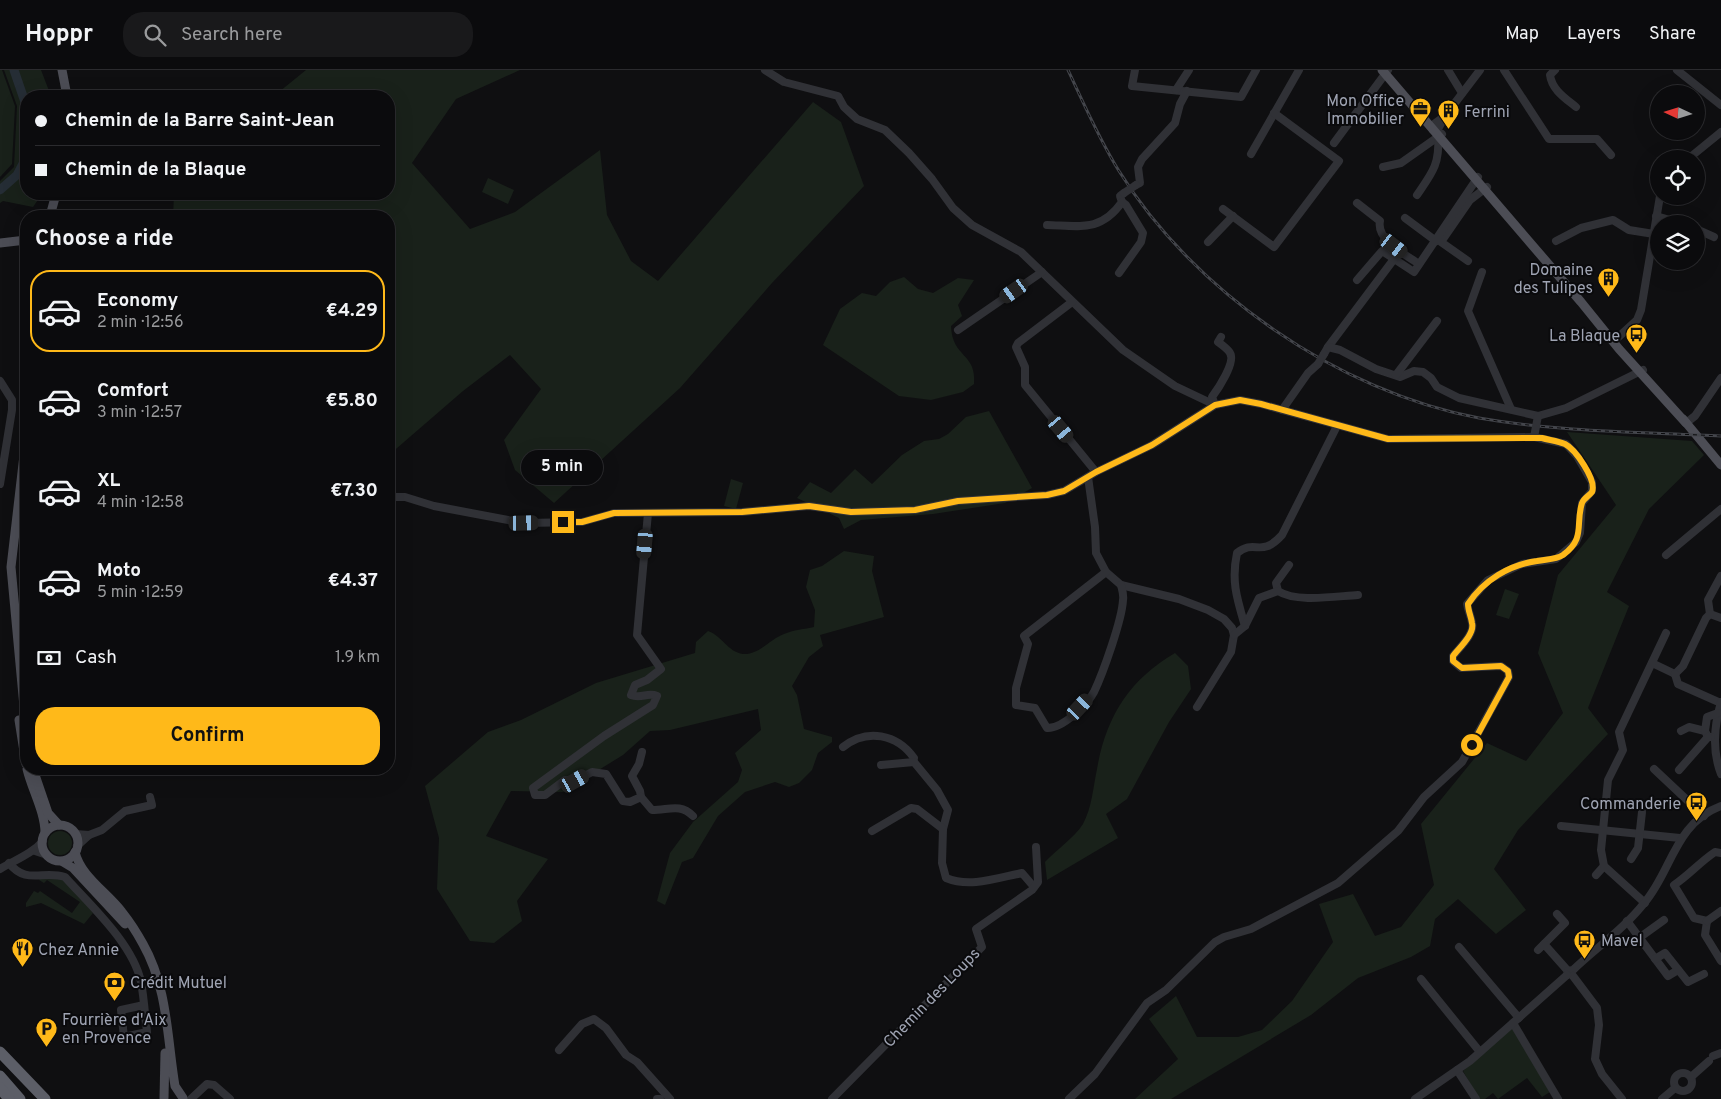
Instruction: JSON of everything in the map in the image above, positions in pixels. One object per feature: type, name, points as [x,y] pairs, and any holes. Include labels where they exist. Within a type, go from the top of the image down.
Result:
[{"type":"highway","points":[[0,1052],[45,1099]]},
{"type":"highway","points":[[0,1057],[37,1099]]},
{"type":"highway","points":[[0,1076],[20,1099]]},
{"type":"highway","points":[[0,1088],[9,1099]]},
{"type":"main road","points":[[62,70],[66,90]]},
{"type":"main road","points":[[1385,71],[1721,464]]},
{"type":"main road","points":[[4,242],[20,241]]},
{"type":"main road","points":[[4,242],[20,246]]},
{"type":"main road","points":[[20,486],[12,575],[20,662]]},
{"type":"main road","points":[[19,494],[9,546],[7,592],[20,722]]},
{"type":"main road","points":[[29,775],[45,821],[43,848],[47,855],[73,868],[128,927],[142,950],[160,1004],[166,1058],[163,1098],[173,1095],[186,1099]]},
{"type":"main road","points":[[35,775],[48,813],[59,825],[69,828],[75,834],[75,851],[82,870],[122,911],[144,946],[154,968],[164,1001],[175,1086],[186,1099]]},
{"type":"main road","points":[[44,837],[59,825]]},
{"type":"main road","points":[[63,862],[75,851]]},
{"type":"street","points":[[765,70],[784,82],[838,96],[844,107],[857,119],[884,130],[909,153],[932,179],[953,208],[972,225],[1021,252],[1123,350],[1175,386],[1215,405]]},
{"type":"street","points":[[1135,70],[1132,86],[1241,97],[1256,70]]},
{"type":"street","points":[[1176,90],[1188,70]]},
{"type":"street","points":[[1251,154],[1299,70]]},
{"type":"street","points":[[1448,70],[1462,93]]},
{"type":"street","points":[[1383,167],[1401,163],[1437,131],[1445,116],[1480,70]]},
{"type":"street","points":[[1504,70],[1549,139],[1597,139],[1611,155]]},
{"type":"street","points":[[1555,70],[1550,75],[1551,82],[1561,95],[1576,107]]},
{"type":"street","points":[[1677,70],[1721,105]]},
{"type":"street","points":[[1334,142],[1385,71]]},
{"type":"street","points":[[1119,273],[1141,242],[1143,233],[1120,196],[1140,182],[1138,167],[1142,159],[1175,123],[1180,104],[1187,92]]},
{"type":"street","points":[[1223,209],[1274,247],[1339,161],[1274,113]]},
{"type":"street","points":[[1417,195],[1435,168],[1440,154],[1437,131]]},
{"type":"street","points":[[1701,150],[1720,137]]},
{"type":"street","points":[[1358,280],[1382,252],[1414,272],[1477,179]]},
{"type":"street","points":[[1468,261],[1441,242],[1470,200],[1485,188]]},
{"type":"street","points":[[1047,225],[1089,226],[1113,215],[1122,202]]},
{"type":"street","points":[[1357,203],[1380,220],[1379,226],[1382,236],[1419,264]]},
{"type":"street","points":[[1208,242],[1233,216]]},
{"type":"street","points":[[1405,218],[1436,241]]},
{"type":"street","points":[[1556,241],[1581,228],[1613,220],[1628,230],[1650,233]]},
{"type":"street","points":[[1705,232],[1714,236]]},
{"type":"street","points":[[1615,340],[1637,320],[1641,310],[1650,257]]},
{"type":"street","points":[[1282,410],[1308,373],[1318,364],[1394,259]]},
{"type":"street","points":[[958,330],[1042,272]]},
{"type":"street","points":[[1482,272],[1468,311],[1511,410]]},
{"type":"street","points":[[1072,302],[1018,343],[1016,348],[1025,367],[1025,386],[1096,472]]},
{"type":"street","points":[[1396,375],[1437,321]]},
{"type":"street","points":[[1215,405],[1212,397],[1225,377],[1232,357],[1230,352],[1218,342],[1221,337]]},
{"type":"street","points":[[1326,351],[1340,350],[1376,369],[1400,377],[1414,371],[1423,372],[1431,378],[1437,387],[1459,398],[1538,416],[1566,408],[1641,371]]},
{"type":"street","points":[[1686,423],[1695,416],[1721,378]]},
{"type":"street","points":[[0,381],[12,400],[12,410],[0,484]]},
{"type":"street","points":[[395,497],[405,497],[434,506],[524,523],[582,522],[614,513],[742,512],[809,506],[851,512],[915,510],[958,501],[1047,495],[1064,491],[1096,472],[1152,445],[1215,405],[1240,400],[1388,439],[1534,437],[1566,444],[1586,468],[1592,482],[1592,491],[1582,503],[1580,533],[1576,542],[1556,559],[1522,564],[1488,580],[1468,604],[1468,614],[1473,624],[1471,633],[1453,656],[1453,661],[1462,668],[1501,666],[1508,671],[1509,677],[1462,762],[1424,797],[1398,831],[1338,883],[1251,929],[1224,937],[1215,942],[1166,990],[1146,1003],[1094,1074],[1069,1099]]},
{"type":"street","points":[[1534,437],[1538,416]]},
{"type":"street","points":[[1245,626],[1234,583],[1233,571],[1237,553],[1249,547],[1265,549],[1273,546],[1282,535],[1337,426]]},
{"type":"street","points":[[1088,477],[1095,526],[1096,553],[1106,572],[1121,584],[1179,598],[1208,610],[1224,619],[1234,636]]},
{"type":"street","points":[[1666,555],[1721,510]]},
{"type":"street","points":[[641,797],[630,802],[622,801],[606,774],[592,772],[575,781],[565,780],[545,795],[535,795],[534,788],[604,736],[653,705],[657,696],[652,694],[638,698],[631,695],[634,684],[647,680],[661,668],[637,635],[648,512]]},
{"type":"street","points":[[1288,565],[1276,583],[1278,591],[1284,595],[1295,597],[1358,595]]},
{"type":"street","points":[[1106,572],[1024,636],[1028,644],[1016,688],[1016,706],[1035,708],[1047,728],[1055,729],[1067,721],[1093,694],[1120,618],[1124,599],[1121,584]]},
{"type":"street","points":[[1675,674],[1683,666],[1710,614],[1708,600],[1721,576]]},
{"type":"street","points":[[1198,707],[1231,652],[1234,636],[1245,626],[1259,598],[1278,591]]},
{"type":"street","points":[[1710,614],[1721,618]]},
{"type":"street","points":[[1645,903],[1604,866],[1601,855],[1608,780],[1623,750],[1619,732],[1666,633]]},
{"type":"street","points":[[1652,663],[1675,674],[1678,684],[1721,703],[1709,735],[1680,770]]},
{"type":"street","points":[[1718,713],[1707,717],[1709,735],[1721,774]]},
{"type":"street","points":[[1682,731],[1688,727],[1709,735]]},
{"type":"street","points":[[843,747],[870,735],[890,738],[906,746],[914,758],[914,762],[938,790],[948,810],[943,830],[942,863],[946,878],[959,883],[983,882],[1022,873],[1034,887],[1038,882],[1036,847]]},
{"type":"street","points":[[642,752],[639,764],[632,776],[641,797],[652,810],[675,806],[686,809],[693,816]]},
{"type":"street","points":[[881,765],[914,762]]},
{"type":"street","points":[[1654,769],[1704,816]]},
{"type":"street","points":[[75,834],[89,835],[102,830],[125,811],[152,805],[150,797]]},
{"type":"street","points":[[1414,1099],[1480,1052],[1627,921],[1645,903],[1680,838],[1720,804]]},
{"type":"street","points":[[872,831],[910,808],[917,809],[943,830]]},
{"type":"street","points":[[1631,859],[1638,848],[1642,812]]},
{"type":"street","points":[[1561,826],[1640,832],[1680,838]]},
{"type":"street","points":[[75,851],[89,835]]},
{"type":"street","points":[[0,869],[35,851],[44,837]]},
{"type":"street","points":[[35,851],[47,855]]},
{"type":"street","points":[[1707,921],[1694,918],[1674,885],[1689,875],[1698,863],[1715,852],[1721,853]]},
{"type":"street","points":[[9,863],[22,874],[33,876],[53,874],[66,877],[126,948],[141,980],[144,1005],[147,1032],[124,1037],[121,1010],[144,1005]]},
{"type":"street","points":[[1596,875],[1604,866]]},
{"type":"street","name":"Chemin des Loups","points":[[832,1099],[982,948],[976,929],[1034,887]]},
{"type":"street","points":[[1721,911],[1707,921],[1705,935],[1721,961]]},
{"type":"street","points":[[1538,950],[1565,923],[1557,914]]},
{"type":"street","points":[[1639,938],[1664,920]]},
{"type":"street","points":[[1627,921],[1668,976],[1678,970]]},
{"type":"street","points":[[1544,944],[1598,1008],[1599,1025],[1595,1059],[1602,1074],[1622,1099]]},
{"type":"street","points":[[1459,947],[1516,1020],[1558,1099]]},
{"type":"street","points":[[1655,959],[1665,953],[1688,982],[1704,974]]},
{"type":"street","points":[[1421,979],[1480,1052]]},
{"type":"street","points":[[559,1050],[582,1024],[594,1019],[606,1028],[626,1055],[636,1062],[670,1099]]},
{"type":"street","points":[[1691,1077],[1714,1057]]},
{"type":"street","points":[[1457,1070],[1476,1099]]},
{"type":"street","points":[[1685,1073],[1691,1077],[1692,1084],[1689,1090],[1682,1092],[1675,1088],[1674,1080],[1678,1075],[1685,1073]]},
{"type":"street","points":[[186,1099],[207,1084],[214,1085],[230,1099]]},
{"type":"street","points":[[1662,1099],[1675,1088]]},
{"type":"shaded area","points":[[0,70],[2,70],[15,106],[12,164],[0,177]]},
{"type":"shaded area","points":[[4,70],[41,70],[49,90],[20,90],[20,200],[38,200],[33,207],[3,201],[0,203],[0,181],[14,167],[17,106]]},
{"type":"shaded area","points":[[306,70],[520,70],[456,99],[412,163],[470,229],[515,212],[600,150],[607,215],[631,261],[658,281],[813,102],[841,122],[864,186],[772,283],[680,388],[554,503],[515,470],[504,440],[541,389],[510,355],[463,391],[395,450],[395,210],[173,210],[174,200],[395,200],[395,90],[281,90]]},
{"type":"shaded area","points":[[488,178],[514,190],[508,204],[482,192]]},
{"type":"shaded area","points":[[904,277],[918,289],[933,293],[958,278],[974,280],[958,305],[962,316],[951,326],[955,344],[972,366],[974,374],[974,384],[963,392],[931,400],[899,396],[823,345],[840,309],[862,293],[876,296],[890,282]]},
{"type":"shaded area","points":[[989,411],[1032,488],[1005,503],[933,514],[861,520],[844,529],[839,518],[797,498],[810,482],[831,493],[855,469],[872,484],[902,455],[924,441],[939,439],[948,434],[966,417]]},
{"type":"shaded area","points":[[1567,432],[1692,441],[1704,455],[1649,509],[1607,592],[1629,606],[1588,708],[1608,734],[1518,830],[1494,869],[1526,910],[1496,934],[1458,899],[1435,919],[1430,946],[1411,957],[1358,978],[1311,1015],[1171,1099],[1135,1099],[1178,1059],[1149,1019],[1176,996],[1197,1037],[1238,1037],[1262,1030],[1292,1001],[1333,942],[1319,904],[1353,894],[1375,936],[1401,927],[1434,885],[1421,824],[1487,743],[1526,761],[1563,713],[1538,653],[1558,575],[1616,505]]},
{"type":"shaded area","points":[[731,479],[743,483],[736,509],[724,506]]},
{"type":"shaded area","points":[[844,551],[874,556],[872,571],[884,617],[820,635],[823,646],[809,657],[792,686],[797,695],[804,729],[832,737],[832,742],[818,753],[812,770],[799,783],[789,787],[775,782],[745,792],[718,816],[693,858],[682,862],[665,905],[657,901],[670,853],[693,822],[738,782],[742,770],[735,753],[761,730],[758,709],[670,730],[650,731],[623,755],[563,792],[511,791],[486,836],[548,859],[517,901],[522,921],[494,943],[470,941],[437,889],[439,838],[425,786],[488,732],[521,720],[596,683],[695,653],[696,642],[708,631],[738,653],[749,654],[779,636],[814,627],[815,610],[806,587],[810,570],[822,566]]},
{"type":"shaded area","points":[[1505,589],[1519,594],[1509,619],[1496,615]]},
{"type":"shaded area","points":[[1175,653],[1188,666],[1191,689],[1169,722],[1127,799],[1106,814],[1118,838],[1047,880],[1045,862],[1075,834],[1086,818],[1101,750],[1122,702],[1145,675]]},
{"type":"shaded area","points":[[60,831],[69,834],[72,843],[69,852],[60,855],[51,852],[48,843],[51,834]]},
{"type":"shaded area","points":[[40,878],[62,879],[72,887],[93,913],[84,924],[41,903],[26,907],[26,903],[34,891],[38,893],[40,891],[72,913],[80,902],[47,880],[44,883],[39,880]]},
{"type":"shaded area","points":[[1512,1027],[1550,1092],[1542,1097],[1527,1078],[1498,1099],[1493,1093],[1485,1099],[1479,1099],[1463,1071]]},
{"type":"waterway","points":[[14,70],[21,90]]},
{"type":"waterway","points":[[0,190],[17,175],[20,169]]},
{"type":"railway","points":[[1068,70],[1112,159],[1150,215],[1187,257],[1229,295],[1275,330],[1323,360],[1374,385],[1426,405],[1479,418],[1570,429],[1721,436]]},
{"type":"place","name":"Mon Office Immobilier","points":[[1420,128]]},
{"type":"place","name":"Ferrini","points":[[1448,130]]},
{"type":"place","name":"Domaine des Tulipes","points":[[1609,297]]},
{"type":"place","name":"La Blaque","points":[[1636,354]]},
{"type":"place","name":"Commanderie","points":[[1697,822]]},
{"type":"place","name":"Mavel","points":[[1585,959]]},
{"type":"place","name":"Chez Annie","points":[[22,968]]},
{"type":"place","name":"Crédit Mutuel","points":[[114,1001]]},
{"type":"place","name":"Fourrière d'Aix en Provence","points":[[46,1047]]},
{"type":"route","points":[[563,522],[582,522],[614,513],[742,512],[809,506],[851,512],[915,510],[958,501],[1047,495],[1064,491],[1096,472],[1152,445],[1215,405],[1240,400],[1388,439],[1534,437],[1566,444],[1586,468],[1592,482],[1592,491],[1582,503],[1580,533],[1576,542],[1556,559],[1538,560],[1522,564],[1488,580],[1475,593],[1468,604],[1468,614],[1473,624],[1471,633],[1453,656],[1453,661],[1462,668],[1501,666],[1508,671],[1509,677],[1472,745]]}]
